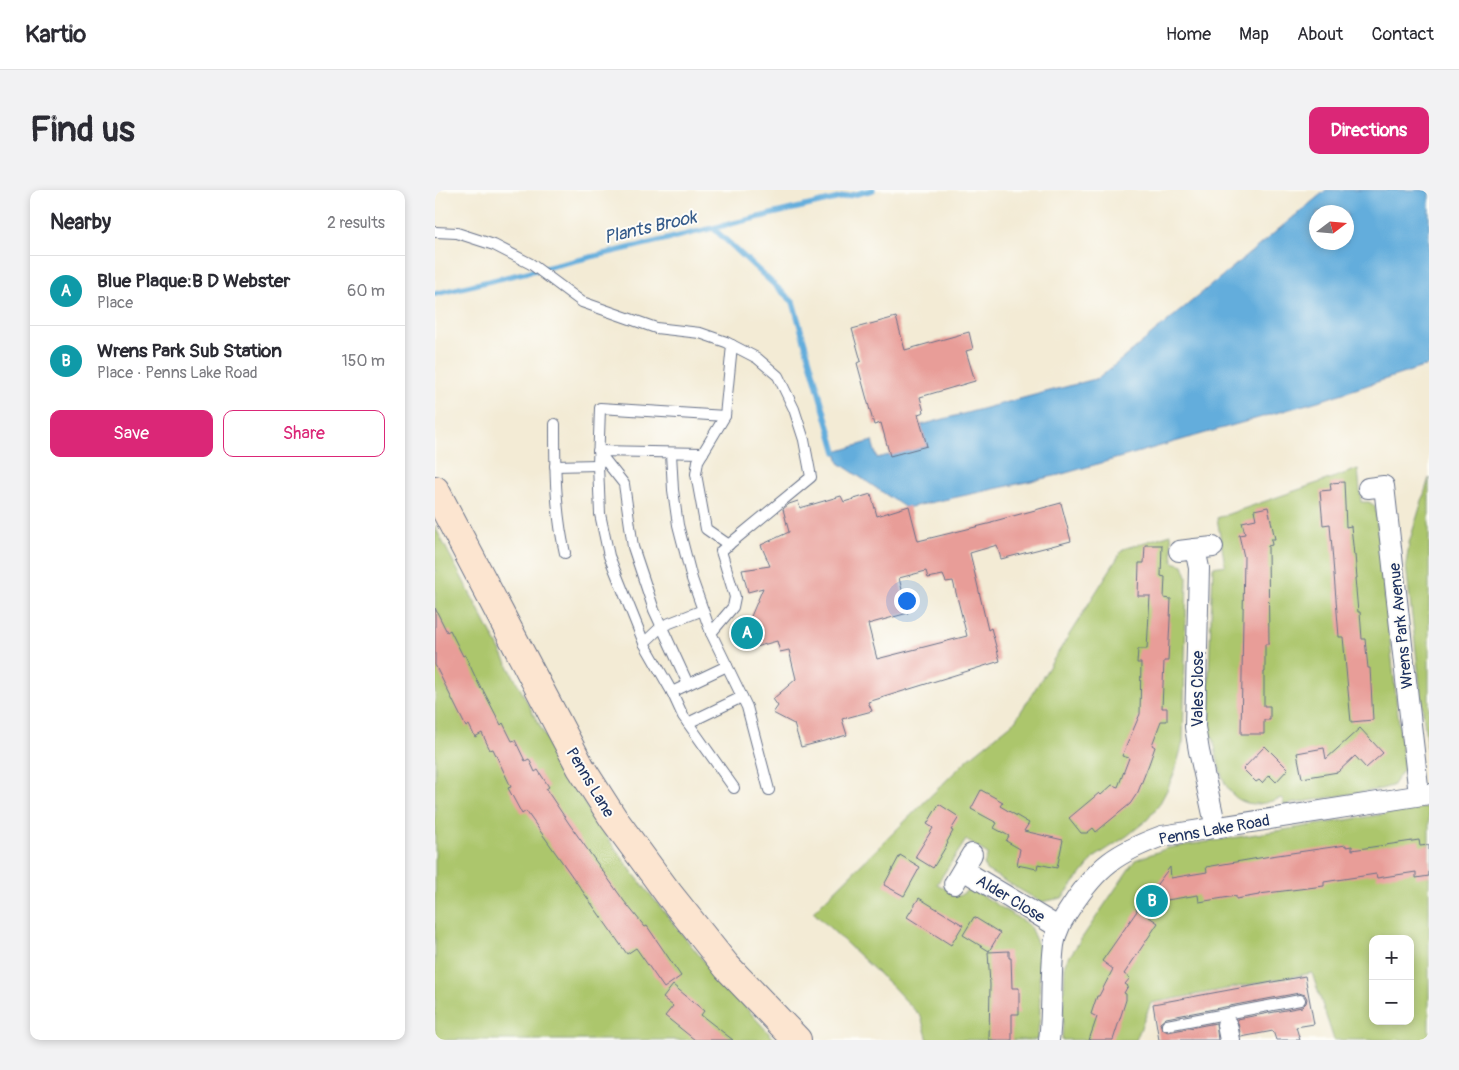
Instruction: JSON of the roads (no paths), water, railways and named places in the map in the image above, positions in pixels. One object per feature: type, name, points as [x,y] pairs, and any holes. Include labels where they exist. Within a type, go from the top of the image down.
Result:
[{"type":"main road","name":"Penns Lane","points":[[435,490],[581,768],[613,818],[667,893],[727,967],[797,1040]]},
{"type":"street","name":"Wrens Park Avenue","points":[[1384,486],[1424,794]]},
{"type":"street","name":"Vales Close","points":[[1196,549],[1199,568],[1195,727],[1217,828]]},
{"type":"street","name":"Penns Lake Road","points":[[1049,1040],[1052,1021],[1052,968],[1054,943],[1058,927],[1099,870],[1122,853],[1162,836],[1424,794]]},
{"type":"street","name":"Alder Close","points":[[963,869],[1058,927]]},
{"type":"lane","points":[[435,232],[457,234],[494,245],[531,264],[582,302],[656,328],[700,333],[732,345],[757,358],[777,376],[794,409],[811,476],[721,551],[735,597],[733,607],[711,633]]},
{"type":"lane","points":[[729,544],[706,529],[696,474],[698,461],[725,416],[732,345]]},
{"type":"lane","points":[[725,416],[600,408],[598,465],[600,514],[609,556],[644,643],[672,692],[683,716],[734,788]]},
{"type":"lane","points":[[555,424],[555,466],[559,528],[565,553]]},
{"type":"lane","points":[[598,450],[703,453]]},
{"type":"lane","points":[[598,450],[624,484],[633,548],[654,610],[688,684]]},
{"type":"lane","points":[[671,452],[673,490],[678,525],[692,579],[711,633],[747,707],[769,790]]},
{"type":"lane","points":[[555,466],[598,465]]},
{"type":"lane","points":[[644,643],[662,626],[703,610]]},
{"type":"lane","points":[[672,692],[727,666]]},
{"type":"lane","points":[[688,722],[742,697]]},
{"type":"lane","points":[[1167,1025],[1228,1027],[1300,1000]]},
{"type":"water","points":[[1326,190],[1429,190],[1429,365],[1325,399],[1059,475],[906,508],[839,463],[836,452],[872,441],[877,458],[927,446],[921,425],[1099,378]]},
{"type":"waterway","name":"Plants Brook","points":[[435,294],[873,190]]},
{"type":"waterway","points":[[714,229],[793,302],[836,452]]},
{"type":"place","name":"Blue Plaque:B D Webster","points":[[747,633]]},
{"type":"place","name":"Wrens Park Sub Station","points":[[1152,901]]}]
